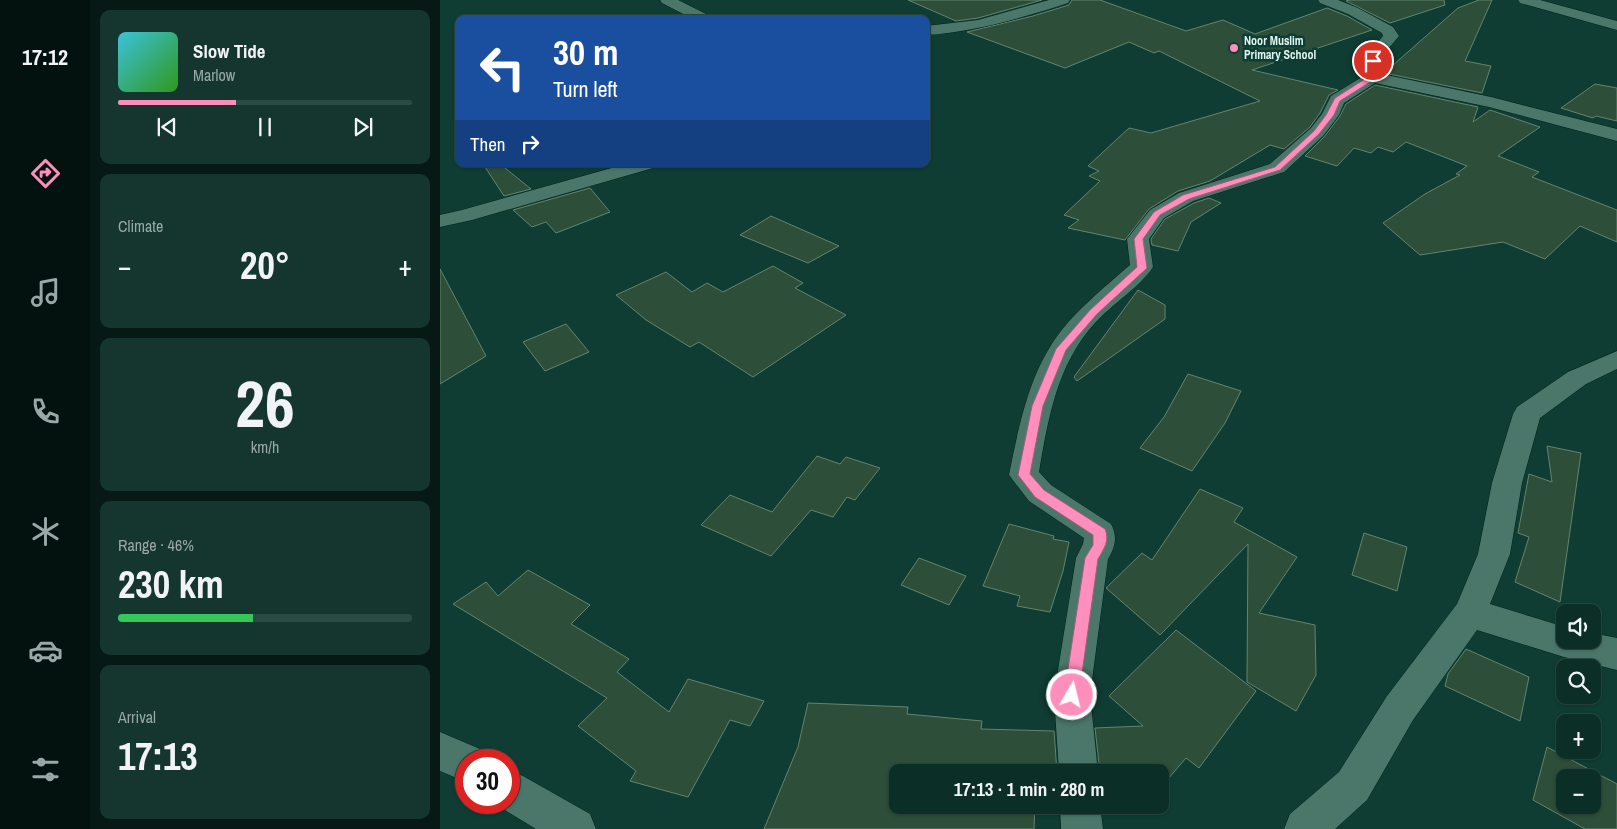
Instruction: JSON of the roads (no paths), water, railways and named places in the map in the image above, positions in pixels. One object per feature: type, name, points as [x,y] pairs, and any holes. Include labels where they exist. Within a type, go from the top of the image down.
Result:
[{"type":"street","points":[[667,0],[696,15]]},
{"type":"street","points":[[930,30],[1027,11],[1063,0]]},
{"type":"street","points":[[1325,0],[1357,6],[1384,26],[1390,33],[1389,38],[1373,61],[1368,74],[1372,77],[1484,100],[1617,135]]},
{"type":"street","points":[[1525,0],[1617,26]]},
{"type":"street","points":[[930,38],[950,28]]},
{"type":"street","points":[[1077,764],[1072,695],[1092,558],[1099,546],[1100,533],[1040,493],[1024,475],[1038,406],[1049,376],[1062,349],[1076,330],[1142,268],[1138,239],[1157,214],[1186,197],[1277,168],[1317,132],[1330,115],[1337,100],[1372,77]]},
{"type":"street","points":[[440,221],[465,216],[636,167]]},
{"type":"street","points":[[1305,829],[1353,786],[1400,708],[1470,613],[1494,554],[1508,483],[1527,414],[1577,378],[1617,359]]},
{"type":"street","points":[[1470,613],[1564,642],[1617,654]]},
{"type":"street","points":[[440,751],[455,758]]},
{"type":"street","points":[[520,796],[575,829]]},
{"type":"street","points":[[1081,814],[1082,829]]},
{"type":"place","name":"Noor Muslim Primary School","points":[[1234,48]]}]
